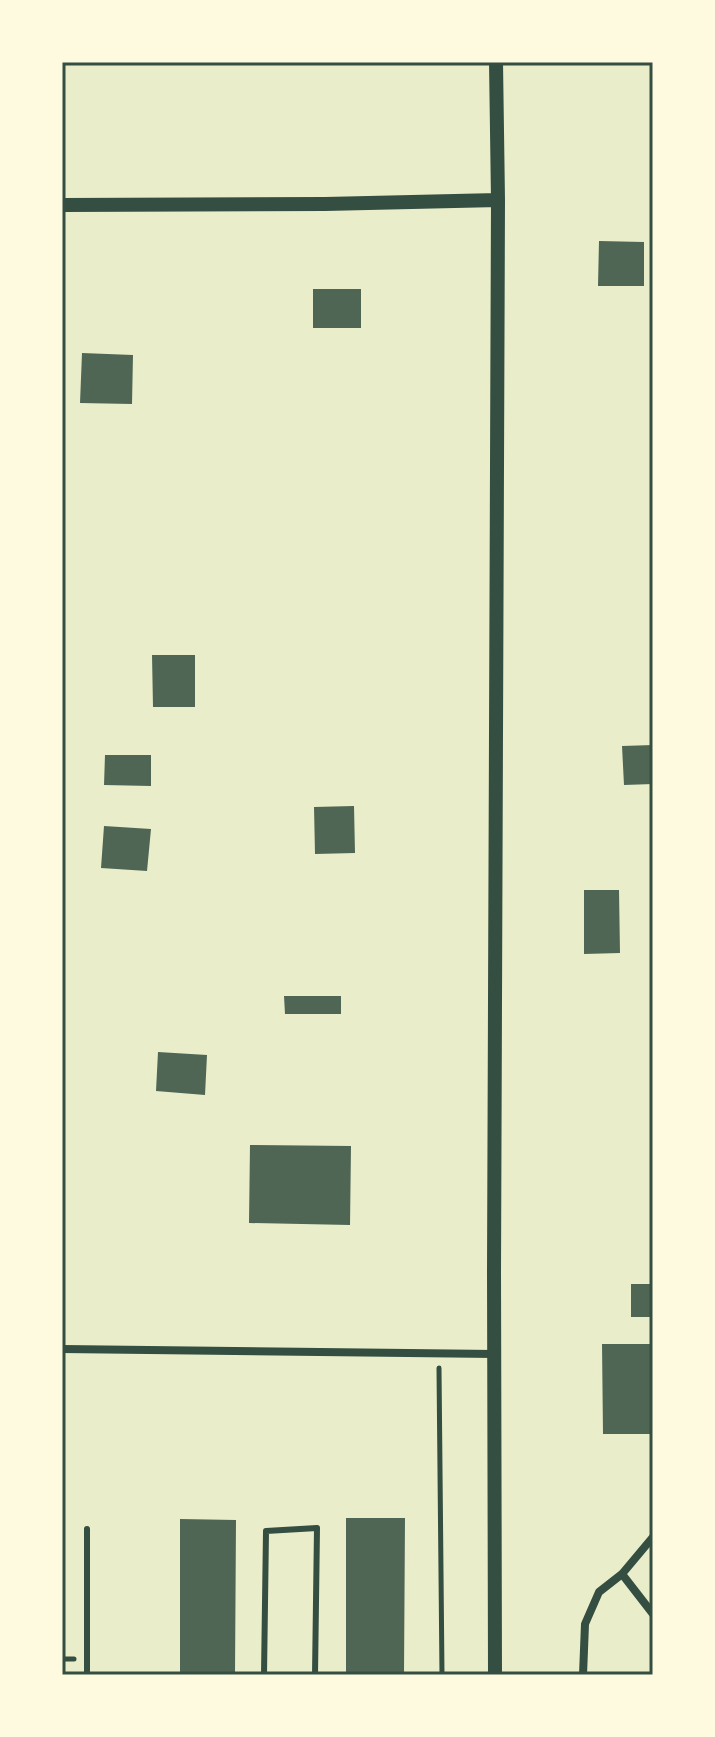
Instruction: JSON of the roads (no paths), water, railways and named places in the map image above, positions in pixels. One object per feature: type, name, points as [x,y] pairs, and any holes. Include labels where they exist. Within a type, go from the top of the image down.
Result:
[{"type":"street","points":[[495,1675],[496,62]]},
{"type":"street","points":[[62,205],[498,200]]},
{"type":"street","points":[[62,1349],[495,1354]]},
{"type":"street","points":[[583,1675],[585,1624],[599,1592],[622,1574],[653,1537]]},
{"type":"street","points":[[622,1574],[653,1614]]},
{"type":"lane","points":[[264,1675],[266,1531],[317,1528],[315,1675]]},
{"type":"lane","points":[[87,1529],[87,1675]]}]
